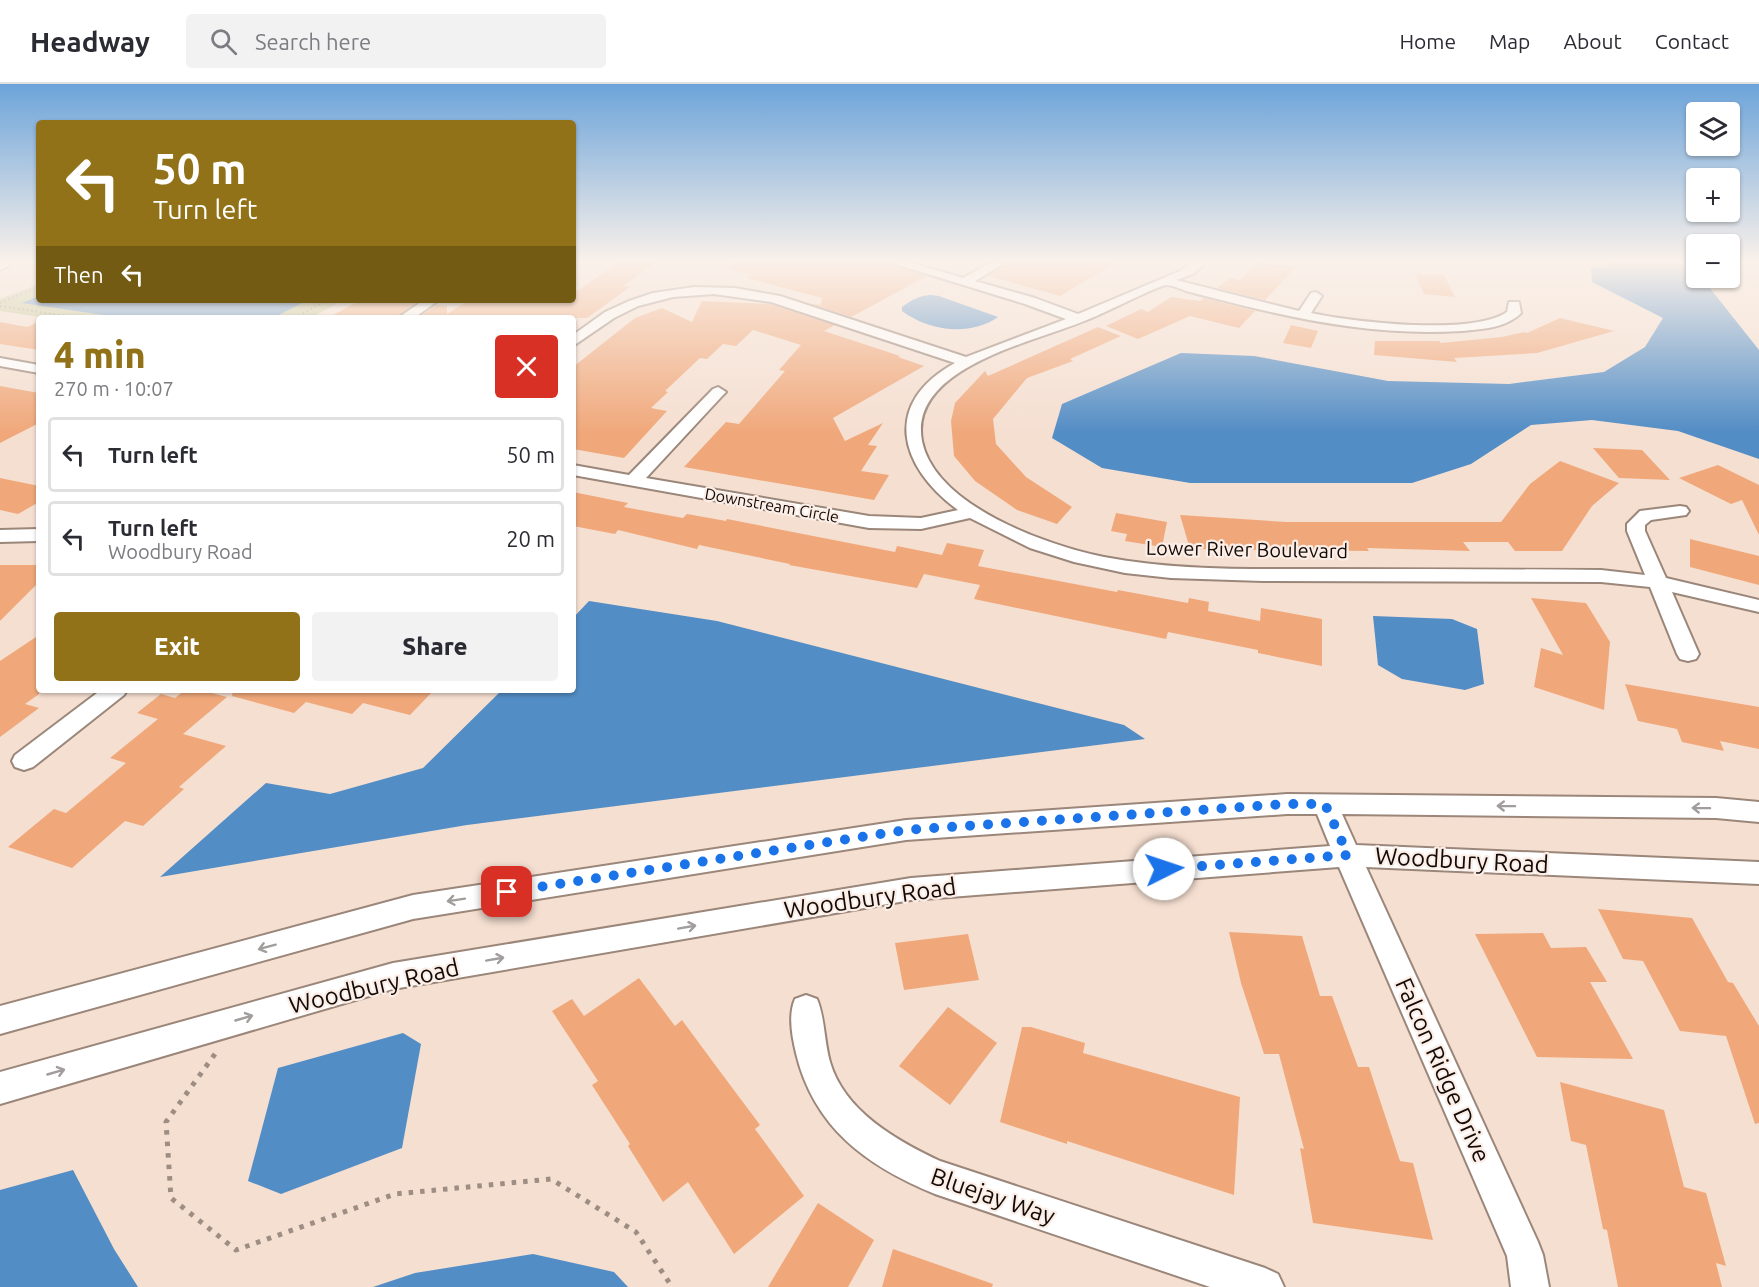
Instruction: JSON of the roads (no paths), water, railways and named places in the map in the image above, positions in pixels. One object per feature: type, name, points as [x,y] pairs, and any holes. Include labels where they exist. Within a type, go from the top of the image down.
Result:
[{"type":"street","points":[[576,340],[605,319]]},
{"type":"street","points":[[836,319],[967,362]]},
{"type":"street","name":"Lower River Boulevard","points":[[1078,319],[967,362],[937,382],[923,397],[915,415],[913,436],[918,457],[932,478],[971,511],[1002,529],[1041,546],[1088,560],[1143,570],[1196,574],[1601,576],[1657,582],[1759,606]]},
{"type":"street","points":[[1323,319],[1370,326],[1432,328],[1502,319]]},
{"type":"street","points":[[0,362],[36,368]]},
{"type":"street","points":[[634,480],[718,392]]},
{"type":"street","name":"Downstream Circle","points":[[576,470],[878,523],[934,522],[971,511]]},
{"type":"street","points":[[1680,511],[1646,515],[1636,524],[1637,538],[1688,654]]},
{"type":"street","points":[[0,536],[36,535]]},
{"type":"street","points":[[24,761],[112,693]]},
{"type":"street","points":[[0,1020],[414,907],[906,830],[1287,804],[1716,808],[1759,812]]},
{"type":"street","name":"Falcon Ridge Drive","points":[[1325,804],[1525,1255],[1530,1287]]},
{"type":"street","name":"Woodbury Road","points":[[0,1088],[393,976],[911,889],[1348,855],[1759,873]]},
{"type":"street","name":"Bluejay Way","points":[[806,1009],[806,1034],[818,1078],[849,1122],[873,1144],[904,1164],[934,1177],[1265,1287]]},
{"type":"water","points":[[916,319],[994,319],[976,327],[963,329],[950,329]]},
{"type":"water","points":[[1662,319],[1734,319],[1759,350],[1759,459],[1678,431],[1592,420],[1531,425],[1471,464],[1412,483],[1190,483],[1102,468],[1052,438],[1062,404],[1181,353],[1254,356],[1388,381],[1509,384],[1604,372],[1645,347]]},
{"type":"water","points":[[589,601],[717,621],[1124,725],[1145,739],[467,825],[160,877],[266,783],[330,794],[423,768],[499,693],[576,693],[576,615]]},
{"type":"water","points":[[1373,616],[1452,619],[1477,629],[1484,684],[1465,690],[1402,679],[1378,665]]},
{"type":"water","points":[[403,1033],[421,1044],[402,1148],[281,1194],[248,1181],[278,1068]]},
{"type":"water","points":[[73,1170],[114,1249],[138,1287],[0,1287],[0,1190]]},
{"type":"water","points":[[533,1254],[614,1272],[628,1287],[373,1287],[415,1273]]}]
